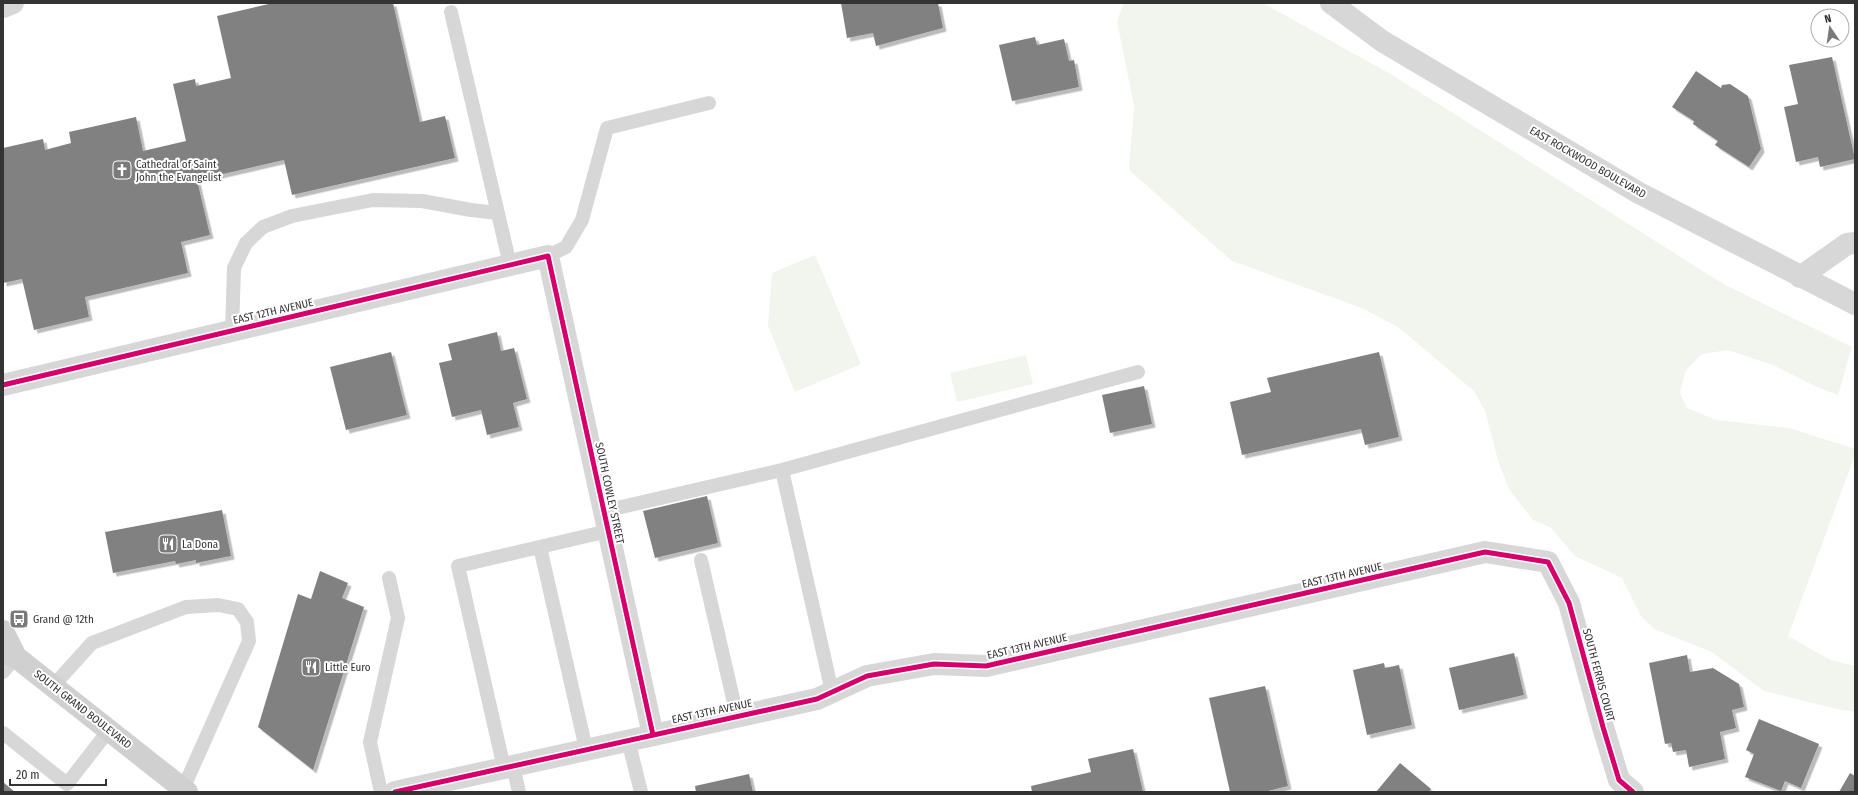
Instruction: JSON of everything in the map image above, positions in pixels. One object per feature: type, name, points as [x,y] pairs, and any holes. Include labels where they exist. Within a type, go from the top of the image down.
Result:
[{"type":"main road","name":"SOUTH GRAND BOULEVARD","points":[[3,631],[7,661],[53,686],[185,790]]},
{"type":"street","points":[[3,7],[13,3]]},
{"type":"street","name":"EAST ROCKWOOD BOULEVARD","points":[[1331,3],[1382,40],[1639,193],[1855,304]]},
{"type":"street","points":[[1800,277],[1847,244],[1855,243]]},
{"type":"street","name":"EAST 12TH AVENUE","points":[[3,386],[548,256]]},
{"type":"street","name":"SOUTH COWLEY STREET","points":[[548,256],[653,735]]},
{"type":"street","name":"EAST 13TH AVENUE","points":[[395,792],[817,699],[867,676],[934,664],[986,666],[1485,552],[1548,562]]},
{"type":"street","name":"SOUTH FERRIS COURT","points":[[1548,562],[1569,603],[1619,780],[1632,792]]},
{"type":"lane","points":[[451,12],[510,265]]},
{"type":"lane","points":[[548,256],[566,247],[582,220],[607,128],[709,103]]},
{"type":"lane","points":[[232,331],[234,268],[246,243],[263,227],[292,216],[372,200],[422,202],[498,213]]},
{"type":"lane","points":[[604,511],[782,470],[1138,372]]},
{"type":"lane","points":[[782,470],[832,692]]},
{"type":"lane","points":[[519,792],[508,767],[458,566],[608,532]]},
{"type":"lane","points":[[540,547],[586,749]]},
{"type":"lane","points":[[701,560],[737,716]]},
{"type":"lane","points":[[381,792],[370,742],[398,618],[389,578]]},
{"type":"lane","points":[[53,686],[92,643],[186,607],[218,605],[238,609],[247,622],[249,641],[185,790]]},
{"type":"lane","points":[[3,733],[67,784],[109,730]]},
{"type":"lane","points":[[628,740],[641,792]]},
{"type":"shaded area","points":[[1124,3],[1263,3],[1394,76],[1725,285],[1852,347],[1838,395],[1817,387],[1773,365],[1728,350],[1702,354],[1686,370],[1680,393],[1687,408],[1716,420],[1789,428],[1855,449],[1855,455],[1788,636],[1830,660],[1855,666],[1855,712],[1764,691],[1712,652],[1654,629],[1641,616],[1622,578],[1575,556],[1550,527],[1533,520],[1510,491],[1499,464],[1485,411],[1474,391],[1398,327],[1364,309],[1232,261],[1129,170],[1134,106],[1117,21]]},
{"type":"shaded area","points":[[815,255],[861,364],[795,392],[768,326],[772,273]]},
{"type":"shaded area","points":[[1026,355],[1033,384],[957,402],[950,373]]},
{"type":"building","name":"Cathedral of Saint John the Evangelist","points":[[273,3],[393,3],[420,122],[445,116],[455,158],[292,195],[284,160],[197,180],[210,235],[181,242],[188,273],[85,297],[89,317],[34,330],[22,279],[3,283],[3,148],[43,139],[45,150],[71,143],[69,132],[136,117],[143,151],[186,141],[173,84],[195,79],[196,86],[231,78],[217,16]]},
{"type":"building","points":[[841,3],[938,3],[943,28],[876,46],[873,33],[847,38]]},
{"type":"building","points":[[1035,37],[1037,45],[1064,39],[1069,61],[1074,60],[1079,87],[1012,101],[999,45]]},
{"type":"building","points":[[1832,57],[1855,159],[1820,167],[1818,157],[1796,162],[1784,107],[1798,104],[1789,65]]},
{"type":"building","points":[[1696,71],[1721,88],[1722,85],[1730,84],[1748,96],[1761,149],[1749,167],[1715,145],[1718,141],[1693,124],[1694,121],[1672,107]]},
{"type":"building","points":[[497,332],[501,351],[514,348],[527,399],[513,403],[519,427],[487,435],[481,410],[452,417],[439,363],[452,360],[448,344]]},
{"type":"building","points":[[391,352],[407,415],[346,430],[330,367]]},
{"type":"building","points":[[1379,352],[1399,437],[1365,445],[1361,429],[1242,455],[1230,402],[1271,392],[1267,378]]},
{"type":"building","points":[[1144,386],[1152,424],[1110,433],[1102,395]]},
{"type":"building","points":[[707,496],[718,543],[655,558],[643,511]]},
{"type":"building","name":"La Dona","points":[[222,510],[231,556],[196,563],[196,560],[176,564],[175,561],[113,573],[105,532]]},
{"type":"building","name":"Little Euro","points":[[320,571],[348,583],[342,598],[364,607],[313,770],[258,727],[298,594],[311,599]]},
{"type":"building","points":[[1514,653],[1524,695],[1459,710],[1449,668]]},
{"type":"building","points":[[1687,655],[1690,672],[1713,668],[1739,684],[1744,707],[1732,710],[1736,728],[1720,732],[1725,759],[1689,767],[1686,750],[1673,752],[1671,743],[1665,744],[1649,663]]},
{"type":"building","points":[[1384,663],[1385,668],[1399,665],[1412,725],[1367,735],[1353,670]]},
{"type":"building","points":[[1265,686],[1288,786],[1264,792],[1230,792],[1209,698]]},
{"type":"building","points":[[1759,719],[1819,744],[1801,788],[1785,781],[1781,791],[1745,777],[1754,754],[1746,750]]},
{"type":"building","points":[[1133,749],[1143,792],[1032,792],[1031,786],[1091,772],[1088,759]]},
{"type":"building","points":[[1400,763],[1431,789],[1429,792],[1376,792]]},
{"type":"building","points":[[1850,773],[1855,776],[1855,792],[1839,792]]},
{"type":"building","points":[[749,774],[753,792],[696,792],[695,786]]},
{"type":"building","points":[[3,782],[15,792],[3,792]]},
{"type":"cycle path","points":[[3,385],[548,256],[653,735]]},
{"type":"cycle path","points":[[395,792],[817,699],[867,676],[934,664],[986,666],[1485,552],[1548,562],[1569,603],[1619,780],[1633,792]]},
{"type":"place","name":"Cathedral of Saint John the Evangelist","points":[[122,170]]},
{"type":"place","name":"La Dona","points":[[168,544]]},
{"type":"place","name":"Grand @ 12th","points":[[19,619]]},
{"type":"place","name":"Little Euro","points":[[311,667]]}]
